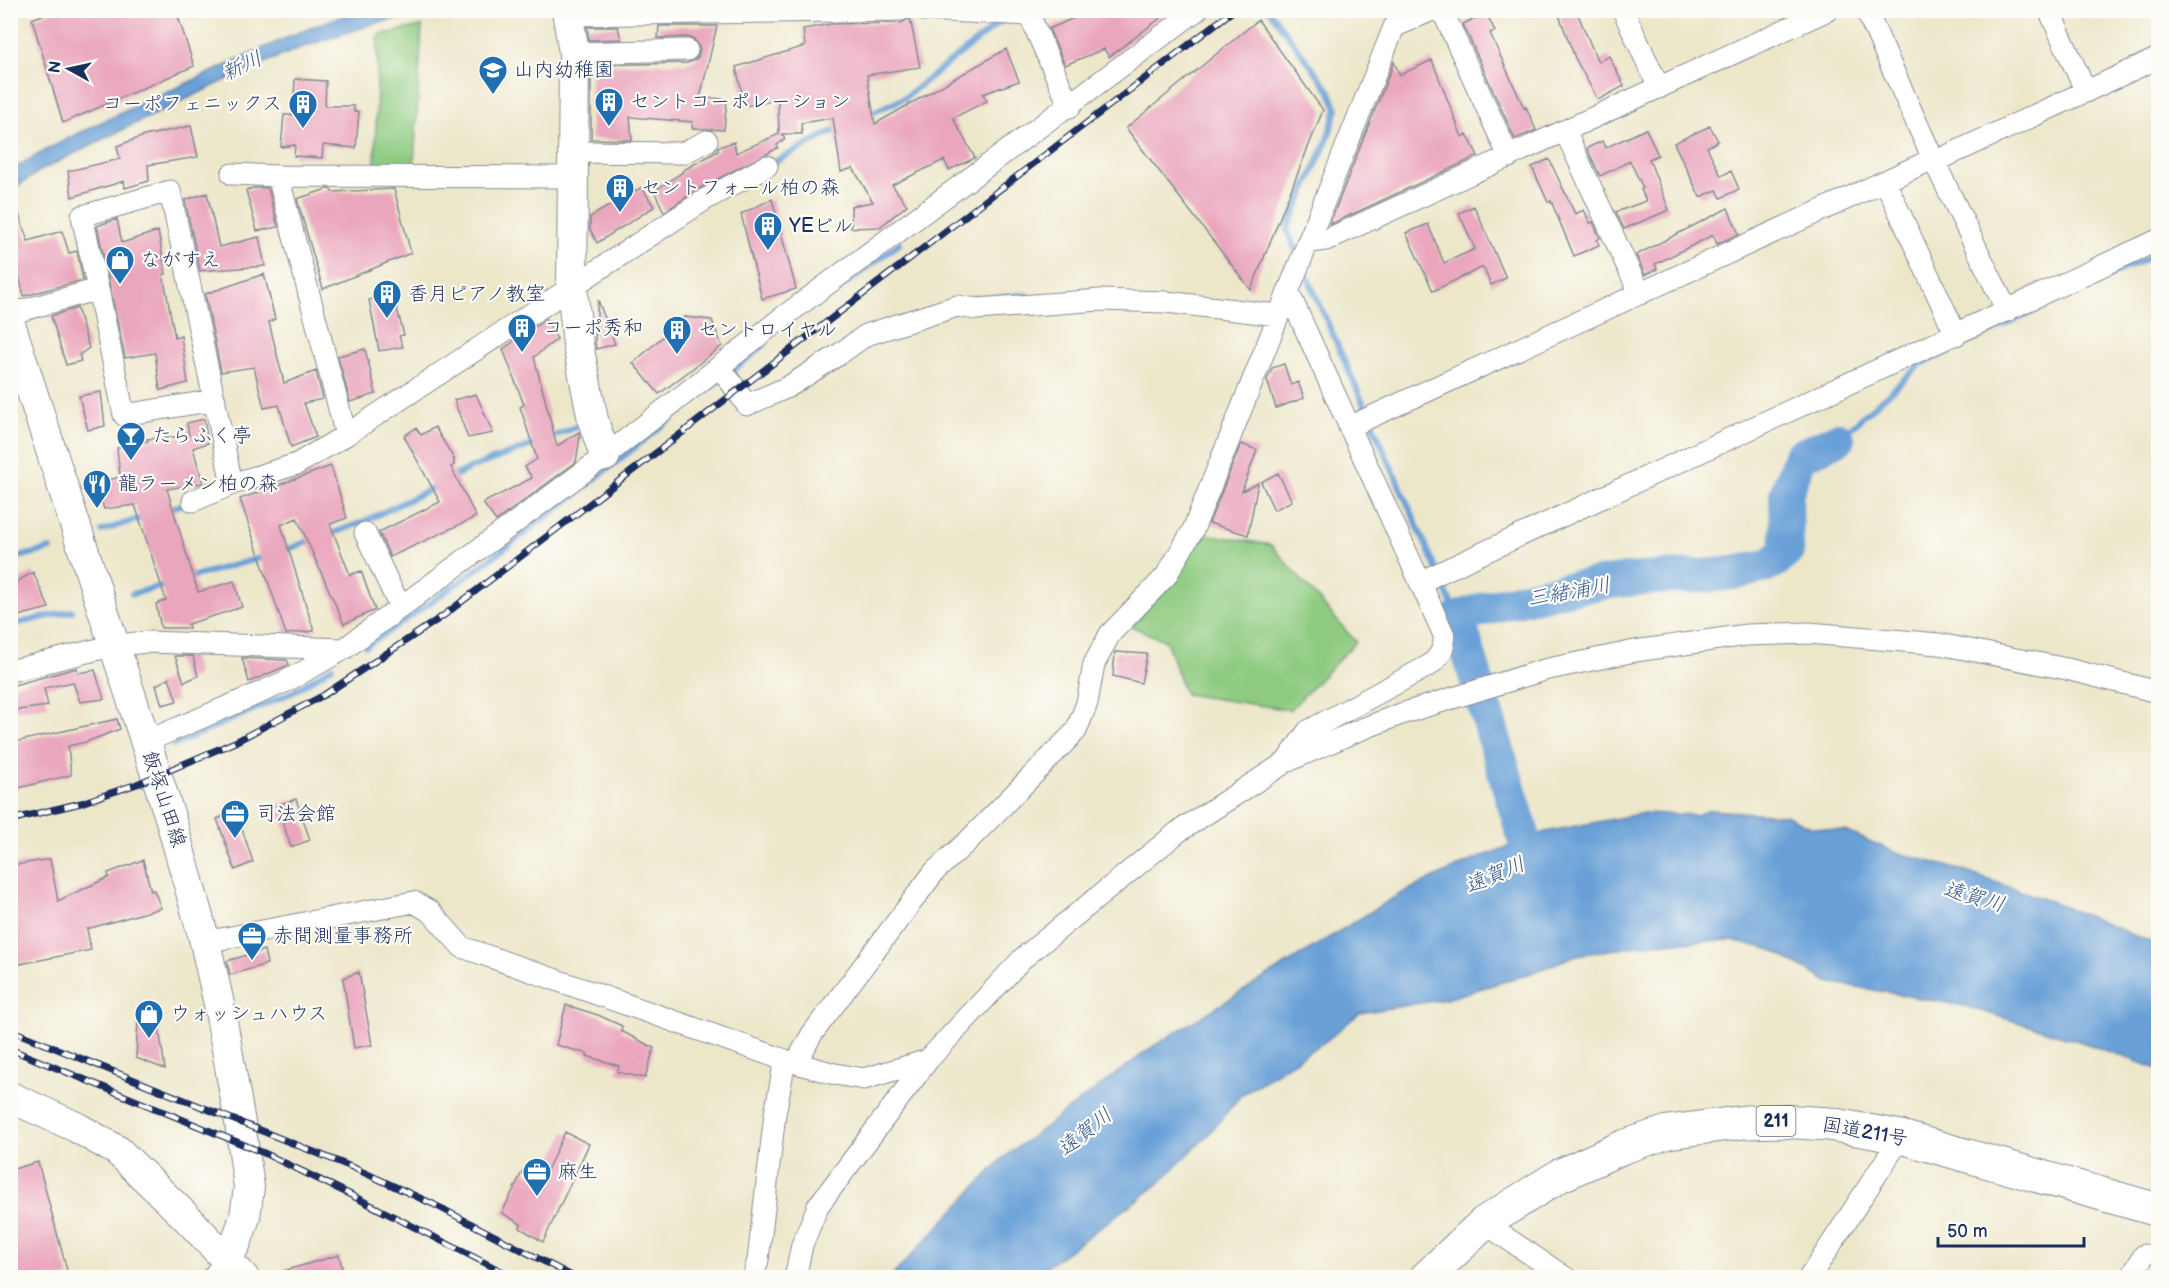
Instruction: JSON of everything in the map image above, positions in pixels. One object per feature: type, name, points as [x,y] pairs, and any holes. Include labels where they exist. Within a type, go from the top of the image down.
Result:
[{"type":"highway","name":"国道211号","points":[[1426,1278],[1485,1223],[1559,1176],[1623,1147],[1668,1132],[1745,1122],[1780,1121],[1829,1124],[1901,1137],[2158,1210]]},
{"type":"main road","points":[[568,12],[574,53],[572,286],[578,345],[593,420],[605,456]]},
{"type":"main road","name":"飯塚山田線","points":[[10,324],[184,862],[205,942],[235,1091],[249,1187],[245,1217],[228,1271]]},
{"type":"main road","points":[[10,1097],[76,1127],[118,1151],[228,1271]]},
{"type":"street","points":[[568,12],[901,10]]},
{"type":"street","points":[[924,10],[1028,13],[1070,107]]},
{"type":"street","points":[[145,742],[287,681],[344,649],[605,456],[724,373],[779,320],[1070,107],[1197,10]]},
{"type":"street","points":[[753,1278],[758,1260],[775,1114],[791,1061],[934,871],[968,841],[1076,731],[1087,704],[1094,664],[1110,634],[1166,576],[1193,530],[1394,27],[1432,10]]},
{"type":"street","points":[[1442,10],[1509,157]]},
{"type":"street","points":[[1623,10],[1659,88]]},
{"type":"street","points":[[1307,243],[1326,240],[1828,10]]},
{"type":"street","points":[[1866,10],[1934,161],[2007,311]]},
{"type":"street","points":[[2049,10],[2086,92]]},
{"type":"street","points":[[574,53],[687,50]]},
{"type":"street","points":[[1349,427],[2158,58]]},
{"type":"street","points":[[1565,131],[1640,294]]},
{"type":"street","points":[[232,174],[278,176],[573,164],[683,153],[707,141]]},
{"type":"street","points":[[193,501],[232,484],[297,464],[346,435],[706,199],[767,166]]},
{"type":"street","points":[[278,176],[346,435]]},
{"type":"street","points":[[1885,181],[1956,335]]},
{"type":"street","points":[[215,400],[124,415],[82,216],[170,191],[215,400],[232,484]]},
{"type":"street","points":[[1419,582],[2158,240]]},
{"type":"street","points":[[10,314],[98,289]]},
{"type":"street","points":[[1286,762],[1308,731],[1430,666],[1441,656],[1445,643],[1444,634],[1288,291]]},
{"type":"street","points":[[724,373],[747,405],[788,387],[866,335],[957,306],[977,309],[1111,300],[1166,302],[1278,315]]},
{"type":"street","points":[[365,532],[400,607]]},
{"type":"street","points":[[795,1278],[802,1245],[818,1206],[928,1060],[1032,950],[1178,832],[1286,762],[1401,714],[1544,670],[1635,651],[1747,635],[1809,633],[1939,645],[2067,669],[2158,692]]},
{"type":"street","points":[[10,671],[115,645],[166,642],[344,649]]},
{"type":"street","points":[[205,942],[414,902],[431,912],[462,947],[791,1061],[835,1074],[864,1079],[928,1060]]},
{"type":"street","points":[[1809,1278],[1901,1137]]},
{"type":"street","points":[[1485,1223],[1566,1278]]},
{"type":"street","points":[[2132,1278],[2144,1255]]},
{"type":"green space","points":[[422,26],[414,164],[375,167],[378,35]]},
{"type":"green space","points":[[1206,534],[1271,545],[1356,642],[1290,710],[1185,694],[1166,641],[1132,627]]},
{"type":"water","name":"新川","points":[[363,10],[498,11],[437,12],[376,23],[300,48],[243,72],[101,140],[40,171],[11,191],[11,170],[83,131],[284,39]]},
{"type":"water","name":"遠賀川","points":[[1710,810],[1785,815],[1811,827],[1845,831],[1895,852],[1957,869],[2050,901],[2158,945],[2158,1069],[2079,1041],[1965,1006],[1828,982],[1772,950],[1732,940],[1656,943],[1577,955],[1526,975],[1446,999],[1360,1013],[1326,1041],[1241,1095],[1209,1134],[1156,1186],[1033,1277],[891,1277],[1003,1158],[1152,1047],[1398,895],[1466,863],[1545,832],[1644,813],[1696,815]]},
{"type":"building","points":[[56,10],[176,10],[194,66],[63,123],[32,19]]},
{"type":"building","points":[[1092,10],[1171,10],[1109,57],[1104,49],[1065,65],[1049,29]]},
{"type":"building","points":[[1557,10],[1576,10],[1598,62],[1609,56],[1624,86],[1598,100],[1575,58]]},
{"type":"building","points":[[1486,13],[1495,31],[1490,33],[1536,130],[1515,139],[1463,24]]},
{"type":"building","points":[[910,18],[920,67],[867,75],[875,124],[1006,49],[1019,81],[983,94],[987,101],[953,118],[975,158],[949,170],[944,160],[892,185],[907,205],[880,227],[851,228],[851,206],[873,202],[853,168],[841,172],[833,118],[801,123],[802,134],[782,134],[785,139],[777,145],[778,148],[700,188],[664,212],[654,191],[682,171],[718,151],[718,147],[734,142],[736,153],[779,134],[778,100],[745,106],[736,67],[805,46],[803,29],[831,24],[901,23]]},
{"type":"building","points":[[1258,20],[1323,110],[1251,290],[1126,128]]},
{"type":"building","points":[[659,26],[717,26],[700,98],[727,99],[724,130],[692,128],[693,122],[630,117],[632,140],[591,139],[591,65],[687,63],[698,57],[700,49],[694,39],[687,37],[658,38]]},
{"type":"building","points":[[587,27],[618,27],[621,39],[589,40]]},
{"type":"building","points":[[1432,60],[1462,137],[1467,134],[1478,156],[1329,225],[1394,62],[1400,75]]},
{"type":"building","name":"コーポフェニックス","points":[[295,79],[326,81],[325,106],[354,106],[354,112],[359,111],[356,148],[323,145],[322,158],[294,156],[295,145],[281,147],[284,115],[293,115]]},
{"type":"building","points":[[191,126],[198,157],[148,165],[149,181],[125,188],[124,181],[72,197],[68,171],[120,159],[117,146],[144,136]]},
{"type":"building","points":[[1710,126],[1718,141],[1707,147],[1721,176],[1731,171],[1739,189],[1721,198],[1717,190],[1700,197],[1674,143]]},
{"type":"building","points":[[1646,129],[1658,155],[1649,159],[1669,210],[1624,229],[1616,212],[1646,201],[1641,189],[1643,188],[1630,161],[1600,176],[1587,148],[1602,141],[1605,148]]},
{"type":"building","points":[[1549,159],[1575,214],[1584,210],[1590,223],[1593,222],[1600,238],[1597,240],[1599,245],[1574,256],[1551,201],[1548,202],[1532,167]]},
{"type":"building","name":"セントフォール柏の森","points":[[642,187],[654,207],[597,243],[590,229],[590,217]]},
{"type":"building","points":[[268,188],[278,227],[257,231],[246,190]]},
{"type":"building","points":[[331,189],[332,192],[394,189],[411,253],[323,289],[297,199]]},
{"type":"building","points":[[207,193],[219,247],[259,237],[265,266],[200,271],[185,200]]},
{"type":"building","points":[[13,197],[28,241],[62,231],[69,253],[77,251],[83,280],[24,296],[10,242],[10,198]]},
{"type":"building","name":"YEビル","points":[[772,199],[796,289],[762,299],[741,214]]},
{"type":"building","points":[[1474,206],[1506,278],[1491,285],[1483,267],[1433,291],[1406,233],[1428,224],[1444,263],[1475,249],[1459,213]]},
{"type":"building","points":[[1728,208],[1739,234],[1717,244],[1713,235],[1655,264],[1657,269],[1645,275],[1636,255]]},
{"type":"building","points":[[117,219],[122,243],[158,231],[166,274],[163,274],[175,338],[181,336],[188,383],[160,390],[155,353],[125,358],[97,226]]},
{"type":"building","points":[[264,274],[275,319],[269,322],[284,383],[316,371],[323,399],[304,403],[316,437],[291,447],[279,405],[264,408],[254,367],[221,372],[205,294]]},
{"type":"building","name":"香月ピアノ教室","points":[[390,293],[391,303],[396,305],[404,335],[399,336],[403,347],[379,351],[369,300]]},
{"type":"building","points":[[598,300],[615,344],[596,349],[595,341]]},
{"type":"building","points":[[77,308],[89,348],[79,355],[81,361],[66,365],[51,316]]},
{"type":"building","name":"セントロイヤル","points":[[685,317],[712,320],[722,346],[659,394],[633,363]]},
{"type":"building","points":[[546,319],[557,339],[534,357],[557,446],[579,432],[576,462],[496,521],[483,503],[532,478],[525,467],[537,459],[520,407],[524,405],[503,349]]},
{"type":"building","points":[[365,349],[376,394],[350,402],[338,356]]},
{"type":"building","points":[[1284,364],[1291,385],[1298,382],[1304,398],[1276,408],[1267,380],[1272,368]]},
{"type":"building","points":[[101,392],[105,426],[88,430],[79,396]]},
{"type":"building","points":[[476,394],[493,433],[468,438],[454,400]]},
{"type":"building","points":[[204,419],[208,443],[193,448],[203,483],[167,489],[198,592],[234,581],[242,607],[188,624],[189,628],[161,628],[156,604],[166,600],[135,505],[104,509],[96,483],[120,477],[117,448],[148,441],[147,439],[189,436],[187,423]]},
{"type":"building","points":[[435,427],[454,459],[454,465],[451,467],[476,517],[390,557],[379,532],[440,502],[404,436],[416,428],[421,435]]},
{"type":"building","points":[[1241,444],[1257,450],[1242,491],[1258,483],[1248,535],[1209,523]]},
{"type":"building","points":[[331,466],[347,518],[330,524],[350,575],[361,571],[375,610],[344,624],[297,518],[281,525],[314,631],[286,634],[240,499]]},
{"type":"building","points":[[1278,473],[1292,501],[1274,510],[1261,482]]},
{"type":"building","points":[[33,572],[49,608],[14,617],[10,606],[10,586]]},
{"type":"building","points":[[1115,652],[1147,654],[1141,683],[1113,676]]},
{"type":"building","points":[[175,656],[193,656],[198,676],[184,682]]},
{"type":"building","points":[[242,658],[287,660],[289,665],[249,682]]},
{"type":"building","points":[[77,668],[78,673],[95,670],[104,699],[80,702],[73,682],[44,688],[48,706],[10,711],[10,686]]},
{"type":"building","points":[[169,678],[177,701],[162,705],[156,685]]},
{"type":"building","points":[[117,719],[120,729],[68,746],[71,775],[10,790],[10,743]]},
{"type":"building","points":[[296,799],[310,840],[291,847],[277,805]]},
{"type":"building","name":"司法会館","points":[[236,811],[253,862],[235,870],[217,819]]},
{"type":"building","points":[[50,859],[58,901],[109,877],[108,873],[143,860],[151,891],[154,890],[161,908],[87,929],[91,950],[10,966],[10,866]]},
{"type":"building","name":"赤間測量事務所","points":[[264,950],[267,964],[230,975],[227,961]]},
{"type":"building","points":[[359,972],[372,1045],[354,1048],[343,978]]},
{"type":"building","points":[[566,1005],[598,1015],[622,1026],[621,1031],[654,1048],[645,1078],[617,1072],[619,1066],[556,1045]]},
{"type":"building","name":"ウォッシュハウス","points":[[158,1020],[165,1069],[136,1058],[138,1022]]},
{"type":"building","name":"麻生","points":[[565,1132],[589,1144],[543,1242],[520,1228],[521,1224],[502,1213],[523,1170],[542,1181]]},
{"type":"building","points":[[38,1162],[69,1278],[10,1278],[10,1170]]},
{"type":"building","points":[[339,1255],[344,1275],[334,1278],[276,1278],[276,1273]]},
{"type":"waterway","points":[[1269,10],[1329,90],[1337,109],[1326,143],[1287,230],[1298,255]]},
{"type":"waterway","points":[[867,115],[904,98],[1003,20]]},
{"type":"waterway","points":[[770,164],[841,127]]},
{"type":"waterway","points":[[841,287],[900,243]]},
{"type":"waterway","points":[[1838,439],[1921,364],[2158,253]]},
{"type":"waterway","points":[[1303,267],[1458,618]]},
{"type":"waterway","points":[[968,299],[1027,295]]},
{"type":"waterway","points":[[731,372],[763,346]]},
{"type":"waterway","points":[[366,646],[503,550],[722,378]]},
{"type":"waterway","points":[[547,439],[585,423]]},
{"type":"waterway","name":"三緒浦川","points":[[1530,858],[1458,618],[1517,600],[1578,587],[1637,579],[1729,573],[1768,565],[1787,551],[1786,495],[1800,456],[1838,439]]},
{"type":"waterway","points":[[450,478],[538,443]]},
{"type":"waterway","points":[[328,535],[363,522],[439,485]]},
{"type":"waterway","points":[[165,510],[190,502]]},
{"type":"waterway","points":[[102,531],[147,516]]},
{"type":"waterway","points":[[283,551],[315,539]]},
{"type":"waterway","points":[[10,559],[51,549]]},
{"type":"waterway","points":[[187,578],[267,556]]},
{"type":"waterway","points":[[132,594],[169,584]]},
{"type":"waterway","points":[[10,625],[72,611]]},
{"type":"waterway","points":[[174,745],[293,692],[332,667]]},
{"type":"railway","points":[[10,820],[81,803],[137,784],[235,742],[324,695],[443,616],[1234,10]]},
{"type":"railway","points":[[10,1030],[354,1168],[433,1204],[576,1278]]},
{"type":"railway","points":[[10,1049],[264,1153],[515,1278]]},
{"type":"place","name":"山内幼稚園","points":[[493,96]]},
{"type":"place","name":"セントコーポレーション","points":[[609,128]]},
{"type":"place","name":"コーポフェニックス","points":[[303,130]]},
{"type":"place","name":"セントフォール柏の森","points":[[620,214]]},
{"type":"place","name":"YEビル","points":[[768,252]]},
{"type":"place","name":"ながすえ","points":[[120,286]]},
{"type":"place","name":"香月ピアノ教室","points":[[387,320]]},
{"type":"place","name":"コーポ秀和","points":[[522,354]]},
{"type":"place","name":"セントロイヤル","points":[[677,356]]},
{"type":"place","name":"たらふく亭","points":[[131,462]]},
{"type":"place","name":"龍ラーメン柏の森","points":[[97,510]]},
{"type":"place","name":"司法会館","points":[[235,840]]},
{"type":"place","name":"赤間測量事務所","points":[[252,962]]},
{"type":"place","name":"ウォッシュハウス","points":[[149,1040]]},
{"type":"place","name":"麻生","points":[[537,1198]]}]
